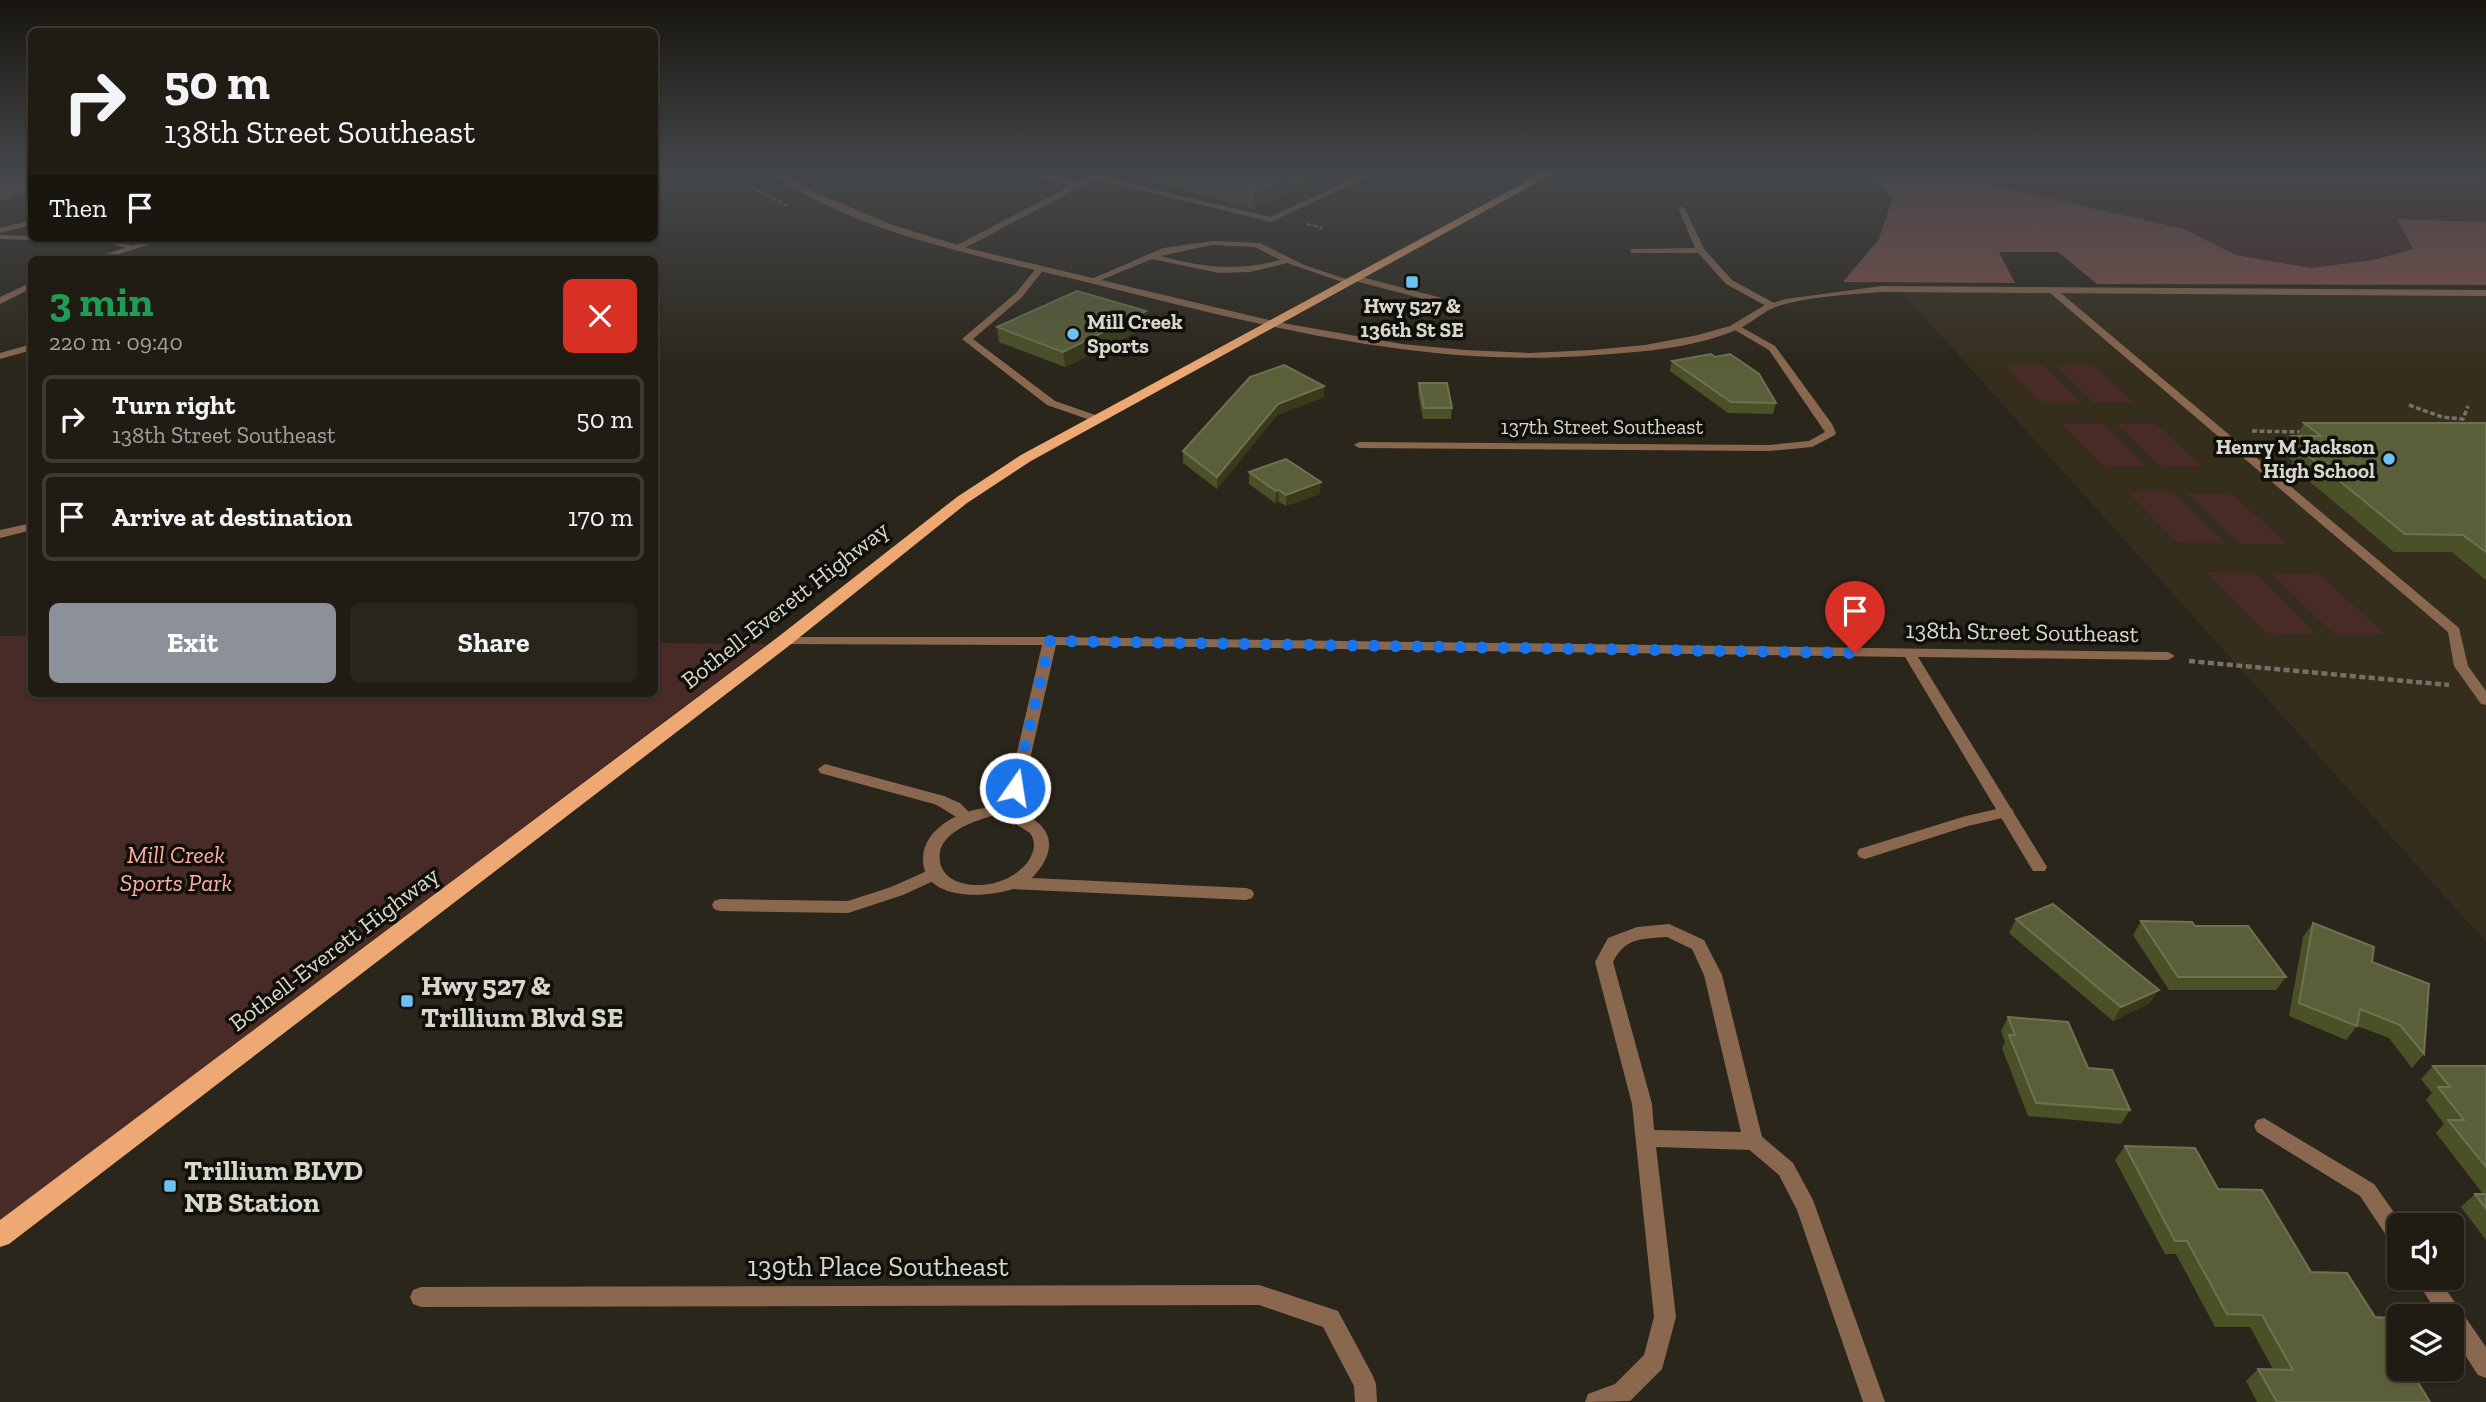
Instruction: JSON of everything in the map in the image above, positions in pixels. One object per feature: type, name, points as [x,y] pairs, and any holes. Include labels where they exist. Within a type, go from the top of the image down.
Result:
[{"type":"main road","name":"Bothell-Everett Highway","points":[[0,1235],[784,641],[962,500],[1026,458],[1432,237]]},
{"type":"street","points":[[924,237],[1273,325],[1427,349],[1499,355],[1588,353],[1660,346],[1735,327],[1770,306],[1822,295],[1881,289],[2486,293]]},
{"type":"street","points":[[960,247],[978,237]]},
{"type":"street","points":[[1694,237],[1700,250],[1730,282],[1770,306]]},
{"type":"street","points":[[111,242],[130,247]]},
{"type":"street","points":[[103,256],[149,242]]},
{"type":"street","points":[[1091,281],[1166,250],[1212,243],[1257,245],[1286,261],[1439,300]]},
{"type":"street","points":[[1634,251],[1700,250]]},
{"type":"street","points":[[1152,256],[1217,272],[1250,269],[1286,261]]},
{"type":"street","points":[[1041,268],[1019,295],[967,340],[1051,403],[1097,419]]},
{"type":"street","points":[[0,301],[28,286]]},
{"type":"street","points":[[2053,291],[2454,631],[2461,666],[2486,701]]},
{"type":"street","name":"137th Street Southeast","points":[[1359,444],[1769,448],[1812,444],[1831,433],[1772,348],[1735,327]]},
{"type":"street","points":[[0,356],[28,348]]},
{"type":"street","points":[[0,534],[28,527]]},
{"type":"street","name":"138th Street Southeast","points":[[784,641],[1050,641],[2168,656]]},
{"type":"street","points":[[1010,813],[1050,641]]},
{"type":"street","points":[[1910,654],[2039,867]]},
{"type":"street","points":[[825,768],[939,800],[955,807],[966,817]]},
{"type":"street","points":[[992,811],[1010,813],[1024,818],[1035,827],[1041,837],[1042,849],[1032,868],[1013,883],[995,889],[975,891],[942,880],[936,873],[930,856],[933,843],[942,831],[966,817],[992,811]]},
{"type":"street","points":[[1866,853],[1966,821],[2006,812]]},
{"type":"street","points":[[720,905],[848,907],[897,891],[936,873]]},
{"type":"street","points":[[1013,883],[1246,894]]},
{"type":"street","points":[[1596,1402],[1622,1393],[1654,1361],[1665,1317],[1642,1104],[1605,962],[1614,943],[1637,933],[1670,930],[1698,945],[1713,975],[1753,1141],[1786,1169],[1806,1208],[1874,1402]]},
{"type":"street","points":[[2264,1126],[2367,1189],[2387,1219]]},
{"type":"street","points":[[1646,1138],[1753,1141]]},
{"type":"street","points":[[2434,1290],[2486,1367]]},
{"type":"street","name":"139th Place Southeast","points":[[421,1297],[1259,1295],[1330,1319],[1365,1384],[1366,1402]]},
{"type":"path","points":[[2409,405],[2442,419],[2463,419],[2468,406]]},
{"type":"path","points":[[2455,419],[2467,427]]},
{"type":"path","points":[[2253,431],[2309,432]]},
{"type":"path","points":[[2168,656],[2186,661],[2475,688]]},
{"type":"shaded area","points":[[2201,237],[2236,255],[2311,268],[2373,260],[2413,249],[2407,237],[2486,237],[2486,285],[2097,284],[2058,252],[1999,252],[2015,283],[1843,282],[1879,239]]},
{"type":"shaded area","points":[[1900,290],[2486,293],[2486,942],[2440,891]]},
{"type":"green space","points":[[2201,237],[2407,237],[2413,249],[2373,260],[2311,268],[2236,255]]},
{"type":"green space","points":[[2005,365],[2043,365],[2081,403],[2042,402]]},
{"type":"green space","points":[[2055,365],[2093,365],[2134,403],[2094,403]]},
{"type":"green space","points":[[2062,424],[2103,424],[2147,467],[2105,467]]},
{"type":"green space","points":[[2116,424],[2156,424],[2203,467],[2161,467]]},
{"type":"green space","points":[[2128,492],[2172,492],[2225,543],[2178,543]]},
{"type":"green space","points":[[2187,493],[2231,493],[2287,544],[2240,544]]},
{"type":"green space","points":[[2207,572],[2255,573],[2317,634],[2266,633]]},
{"type":"green space","points":[[2271,573],[2318,573],[2385,634],[2334,634]]},
{"type":"green space","name":"Mill Creek Sports Park","points":[[0,636],[28,636],[28,697],[658,697],[658,643],[767,644],[0,1221]]},
{"type":"building","points":[[1077,291],[1146,311],[1063,352],[997,327]]},
{"type":"building","points":[[1711,354],[1715,357],[1730,354],[1759,374],[1776,403],[1731,402],[1672,361]]},
{"type":"building","points":[[1284,365],[1324,386],[1278,404],[1217,477],[1183,451],[1250,377]]},
{"type":"building","points":[[1419,383],[1447,383],[1452,408],[1424,408]]},
{"type":"building","points":[[2304,423],[2486,423],[2486,552],[2463,535],[2405,534],[2300,449],[2309,449],[2292,436],[2321,436]]},
{"type":"building","points":[[1286,459],[1321,482],[1286,495],[1249,472]]},
{"type":"building","points":[[2053,904],[2159,990],[2121,1007],[2016,919]]},
{"type":"building","points":[[2141,921],[2192,922],[2195,926],[2248,926],[2286,977],[2178,977]]},
{"type":"building","points":[[2313,923],[2374,947],[2372,962],[2429,984],[2424,1054],[2400,1025],[2360,1009],[2357,1026],[2299,1003]]},
{"type":"building","points":[[2008,1017],[2068,1022],[2088,1068],[2112,1070],[2130,1110],[2036,1103],[2009,1035],[2015,1035]]},
{"type":"building","points":[[2433,1066],[2486,1066],[2486,1167],[2448,1120],[2464,1120],[2438,1087],[2450,1087]]},
{"type":"building","points":[[2125,1146],[2195,1148],[2218,1189],[2262,1190],[2311,1272],[2347,1273],[2375,1317],[2387,1318],[2387,1381],[2417,1381],[2430,1402],[2277,1402],[2258,1369],[2293,1370],[2262,1315],[2227,1314],[2187,1241],[2175,1241]]},
{"type":"building","points":[[2475,1194],[2486,1194],[2486,1209]]},
{"type":"place","name":"Hwy 527 & 136th St SE","points":[[1412,282]]},
{"type":"place","name":"Mill Creek Sports","points":[[1073,334]]},
{"type":"place","name":"Henry M Jackson High School","points":[[2389,459]]},
{"type":"place","name":"Hwy 527 & Trillium Blvd SE","points":[[407,1001]]},
{"type":"place","name":"Trillium BLVD NB Station","points":[[170,1186]]},
{"type":"route","points":[[1015,788],[1050,641],[1855,653]]}]
